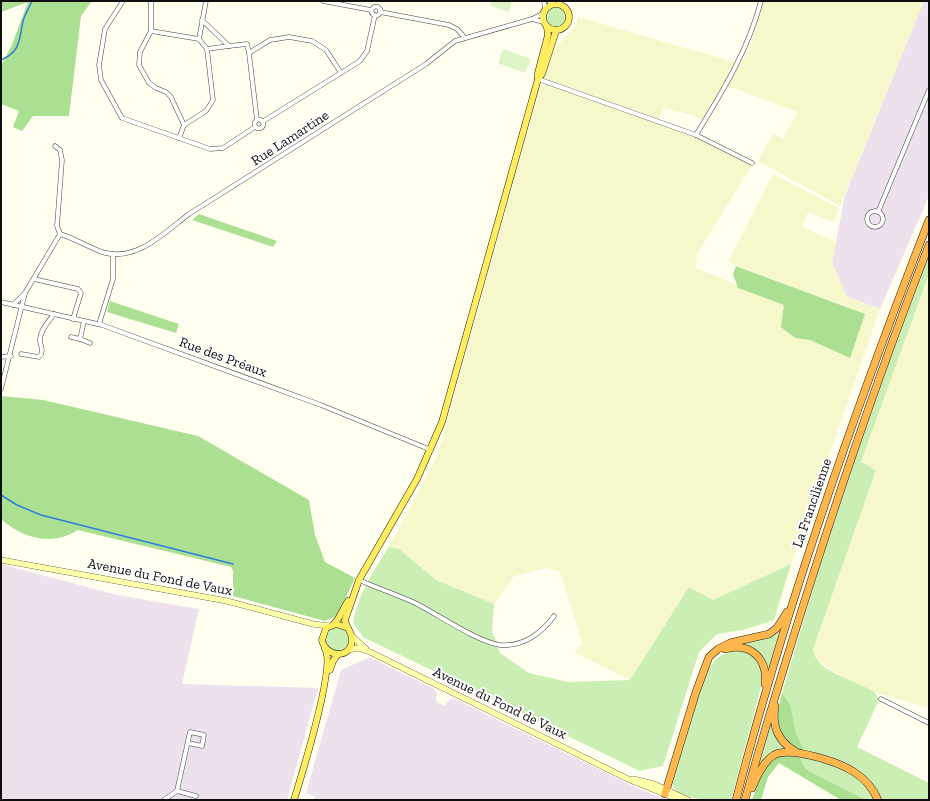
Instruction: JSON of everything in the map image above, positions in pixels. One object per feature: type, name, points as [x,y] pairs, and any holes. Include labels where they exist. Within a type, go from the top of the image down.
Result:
[{"type":"highway","name":"La Francilienne","points":[[736,800],[756,724],[796,594],[864,392],[929,220]]},
{"type":"highway","name":"La Francilienne","points":[[746,800],[777,691],[830,518],[859,433],[929,245]]},
{"type":"highway","points":[[666,792],[703,670],[709,656],[718,649],[730,643],[763,637],[773,632],[780,624],[796,594]]},
{"type":"highway","points":[[703,670],[713,657],[725,649],[732,647],[746,648],[756,654],[763,665],[766,676],[756,724]]},
{"type":"highway","points":[[777,691],[774,712],[776,729],[783,742],[798,753]]},
{"type":"highway","points":[[746,800],[760,771],[769,759],[783,752],[798,753],[838,764],[849,769],[869,785],[878,800]]},
{"type":"main road","points":[[553,2],[562,4],[568,12],[569,20],[564,28],[556,30],[548,27],[544,22],[545,12],[553,2]]},
{"type":"main road","points":[[358,583],[346,618],[348,628],[352,636],[351,644],[348,650],[338,654],[330,653],[322,642],[322,635],[338,619],[358,583],[417,479],[442,422],[538,79],[538,73],[548,35],[548,27]]},
{"type":"main road","points":[[538,79],[542,74],[556,30]]},
{"type":"main road","points":[[331,625],[341,624],[348,628]]},
{"type":"main road","points":[[323,691],[328,660],[326,649]]},
{"type":"main road","points":[[294,800],[323,691],[332,662],[338,654]]},
{"type":"street","points":[[123,1],[105,29],[99,64],[101,80],[122,118],[215,150],[222,148],[255,127],[261,128],[262,122],[360,61],[365,54],[375,15],[379,14],[380,12],[449,25],[457,29],[465,38]]},
{"type":"street","points":[[151,1],[152,31],[140,52],[139,65],[149,83],[166,92],[171,97],[184,125]]},
{"type":"street","points":[[199,39],[206,1]]},
{"type":"street","points":[[323,1],[371,10],[375,15]]},
{"type":"street","points":[[378,1],[377,6],[380,12]]},
{"type":"street","points":[[544,1],[545,12]]},
{"type":"street","points":[[696,135],[736,69],[745,49],[761,1]]},
{"type":"street","points":[[371,10],[373,7],[377,6]]},
{"type":"street","name":"Rue Lamartine","points":[[60,234],[100,251],[113,254],[131,252],[153,243],[189,214],[426,64],[452,43],[532,19],[545,12]]},
{"type":"street","name":"Rue Lamartine","points":[[532,19],[544,22]]},
{"type":"street","points":[[202,20],[229,46]]},
{"type":"street","points":[[152,31],[199,39],[207,49],[213,100],[206,111],[184,125],[179,138]]},
{"type":"street","points":[[249,52],[270,40],[290,37],[312,41],[326,50],[341,73]]},
{"type":"street","points":[[207,49],[247,44],[257,120],[255,122],[255,127]]},
{"type":"street","points":[[538,79],[696,135],[752,163]]},
{"type":"street","points":[[878,212],[929,90]]},
{"type":"street","points":[[257,120],[262,122]]},
{"type":"street","points":[[13,305],[25,293],[60,234],[57,226],[62,160],[60,150],[54,146]]},
{"type":"street","points":[[99,324],[113,279],[113,254]]},
{"type":"street","points":[[34,279],[78,289],[80,293],[73,319]]},
{"type":"street","points":[[1,389],[11,356],[25,293]]},
{"type":"street","name":"Rue des Préaux","points":[[1,302],[99,324],[321,405],[431,450]]},
{"type":"street","points":[[21,354],[39,357],[41,355],[42,349],[40,341],[44,328],[54,314]]},
{"type":"street","points":[[80,340],[84,321]]},
{"type":"street","points":[[71,337],[90,342]]},
{"type":"street","points":[[1,357],[11,356]]},
{"type":"street","name":"Avenue du Fond de Vaux","points":[[1,560],[227,601],[313,624],[331,625]]},
{"type":"street","points":[[358,583],[413,602],[480,637],[501,645],[522,642],[536,635],[546,627],[554,616]]},
{"type":"street","points":[[313,624],[320,629],[322,635]]},
{"type":"street","name":"Avenue du Fond de Vaux","points":[[352,636],[370,652]]},
{"type":"street","name":"Avenue du Fond de Vaux","points":[[348,650],[358,648],[370,652],[619,774],[647,782],[680,800]]},
{"type":"street","points":[[881,699],[929,723]]},
{"type":"street","points":[[164,800],[177,791],[190,732],[204,735],[202,746],[188,743]]},
{"type":"street","points":[[177,791],[196,796]]},
{"type":"street","name":"Avenue du Fond de Vaux","points":[[666,792],[688,800]]},
{"type":"shaded area","points":[[924,1],[929,1],[929,196],[880,309],[846,296],[832,262],[845,195]]},
{"type":"shaded area","points":[[1,564],[117,595],[199,609],[182,684],[318,688],[287,800],[1,800]]},
{"type":"shaded area","points":[[370,657],[434,689],[437,694],[436,701],[444,706],[453,698],[637,788],[667,800],[314,800],[315,797],[306,793],[341,670]]},
{"type":"green space","points":[[92,1],[81,16],[69,116],[33,116],[22,131],[13,127],[19,111],[1,104],[1,66],[11,47],[28,2],[1,12],[1,2]]},
{"type":"green space","points":[[492,1],[512,1],[509,12],[490,6]]},
{"type":"green space","points":[[763,1],[924,1],[840,206],[758,161],[773,134],[783,138],[798,112],[725,85],[703,120],[692,115],[664,108],[659,119],[546,79],[544,76],[553,50],[576,26],[578,17],[741,64],[751,44]]},
{"type":"green space","points":[[556,7],[563,10],[566,17],[563,24],[556,27],[549,24],[546,17],[549,10]]},
{"type":"green space","points":[[503,49],[531,59],[525,73],[498,63]]},
{"type":"green space","points":[[541,85],[550,85],[691,135],[752,165],[697,254],[696,268],[784,305],[795,338],[810,340],[849,358],[865,314],[728,262],[773,174],[839,208],[833,222],[808,212],[802,227],[836,242],[832,262],[846,296],[880,309],[791,564],[713,600],[689,587],[630,680],[574,652],[583,644],[560,572],[546,568],[514,576],[494,604],[436,580],[399,549],[389,547],[438,454]]},
{"type":"green space","points":[[199,214],[277,241],[273,247],[192,220]]},
{"type":"green space","points":[[929,255],[929,274],[861,462],[876,470],[813,649],[815,657],[821,664],[838,675],[874,692],[879,699],[857,747],[929,783],[929,800],[881,800],[868,780],[805,752],[796,733],[790,704],[782,693],[823,555],[865,427]]},
{"type":"green space","points":[[736,266],[865,314],[850,358],[810,340],[795,338],[781,327],[784,305],[738,288],[733,274]]},
{"type":"green space","points":[[929,274],[929,708],[874,692],[848,681],[820,662],[814,655],[813,649],[876,470],[861,463]]},
{"type":"green space","points":[[110,301],[179,324],[176,333],[107,312]]},
{"type":"green space","points":[[1,396],[43,400],[198,436],[309,500],[315,535],[325,562],[355,578],[337,616],[325,621],[233,596],[233,571],[231,567],[78,530],[58,538],[48,539],[28,535],[10,526],[1,519]]},
{"type":"green space","points":[[389,547],[399,549],[436,580],[494,604],[492,631],[500,653],[529,673],[568,682],[630,680],[689,587],[713,600],[791,564],[774,620],[743,630],[717,634],[699,652],[663,766],[640,771],[363,637],[353,623],[355,612],[362,593],[377,565]]},
{"type":"green space","points":[[337,627],[345,631],[349,639],[345,647],[337,651],[329,647],[325,639],[329,631]]},
{"type":"green space","points":[[780,629],[769,670],[764,661],[740,645],[768,637]]},
{"type":"green space","points":[[731,650],[739,650],[752,655],[759,665],[762,679],[731,800],[705,799],[686,796],[679,793],[674,788],[673,782],[706,672],[717,658]]},
{"type":"green space","points":[[782,693],[790,704],[796,733],[805,752],[788,743],[780,729],[778,712]]},
{"type":"green space","points":[[771,724],[785,749],[759,766]]},
{"type":"green space","points":[[780,755],[799,756],[804,767],[811,772],[866,800],[841,800],[779,763],[768,777],[761,800],[752,800],[759,780],[765,769]]},
{"type":"green space","points":[[799,756],[833,766],[851,775],[860,781],[875,800],[866,800],[811,772],[804,767]]},
{"type":"waterway","points":[[1,60],[8,57],[16,49],[20,39],[24,18],[32,1]]},
{"type":"waterway","points":[[1,495],[17,505],[41,515],[233,564]]}]
